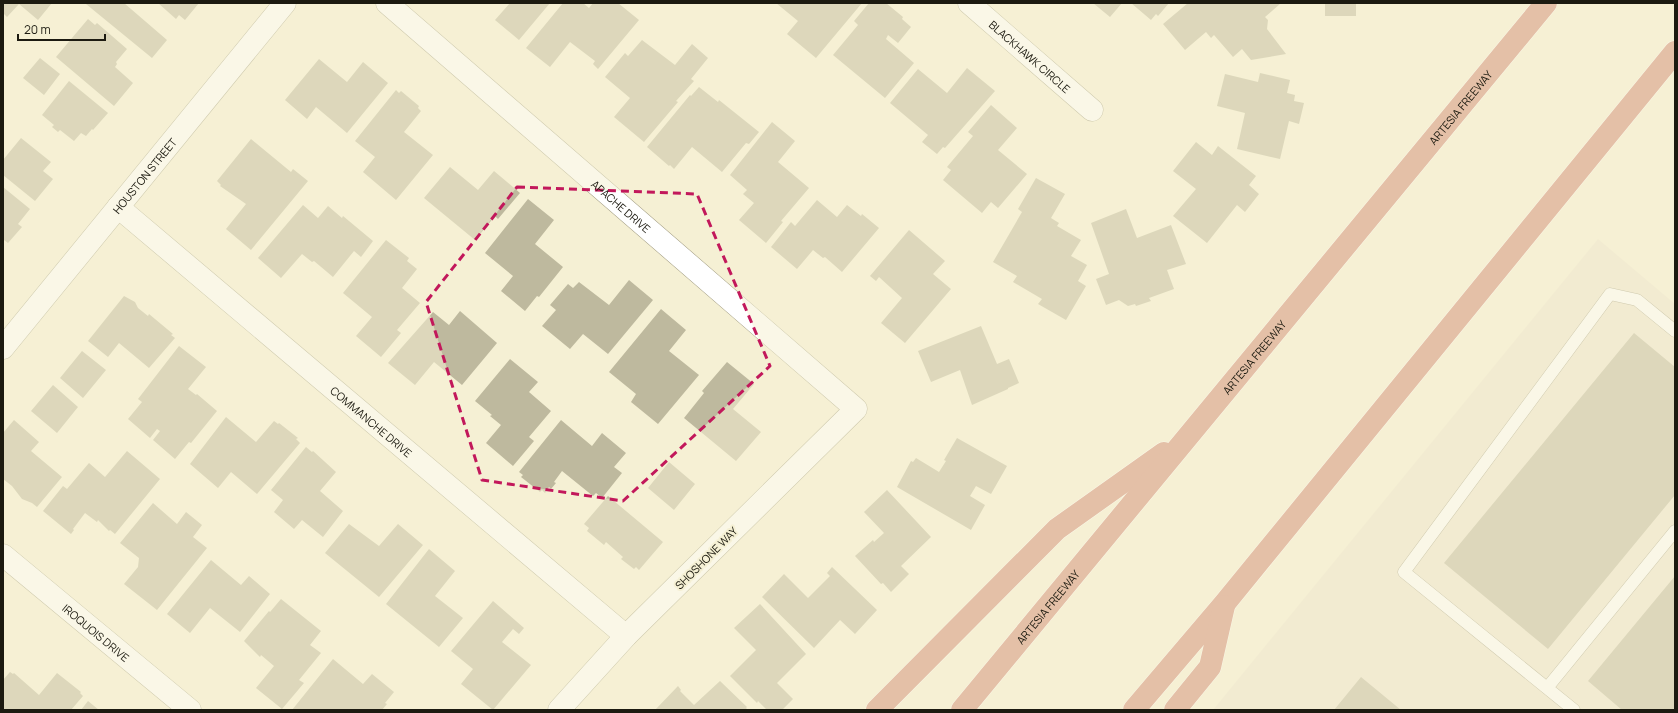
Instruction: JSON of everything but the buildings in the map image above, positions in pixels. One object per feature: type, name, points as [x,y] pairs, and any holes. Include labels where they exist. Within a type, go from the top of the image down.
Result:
[{"type":"highway","name":"ARTESIA FREEWAY","points":[[962,710],[1546,3]]},
{"type":"highway","points":[[1134,710],[1225,603],[1675,52]]},
{"type":"highway","points":[[877,710],[1057,529],[1188,436]]},
{"type":"highway","points":[[1175,710],[1210,666],[1225,603]]},
{"type":"street","name":"HOUSTON STREET","points":[[3,348],[285,3]]},
{"type":"street","name":"APACHE DRIVE","points":[[387,3],[856,409]]},
{"type":"street","name":"BLACKHAWK CIRCLE","points":[[969,3],[1092,110]]},
{"type":"street","name":"COMMANCHE DRIVE","points":[[118,207],[626,636]]},
{"type":"street","name":"SHOSHONE WAY","points":[[559,710],[626,636],[856,409]]},
{"type":"street","name":"IROQUOIS DRIVE","points":[[3,555],[190,710]]},
{"type":"lane","points":[[1574,710],[1404,572],[1610,294],[1637,300],[1675,331]]},
{"type":"lane","points":[[1547,688],[1675,531]]},
{"type":"highlighted area","points":[[517,187],[697,194],[770,366],[623,501],[482,480],[426,302]]},
{"type":"shaded area","points":[[1598,239],[1675,304],[1675,710],[1213,710]]}]
